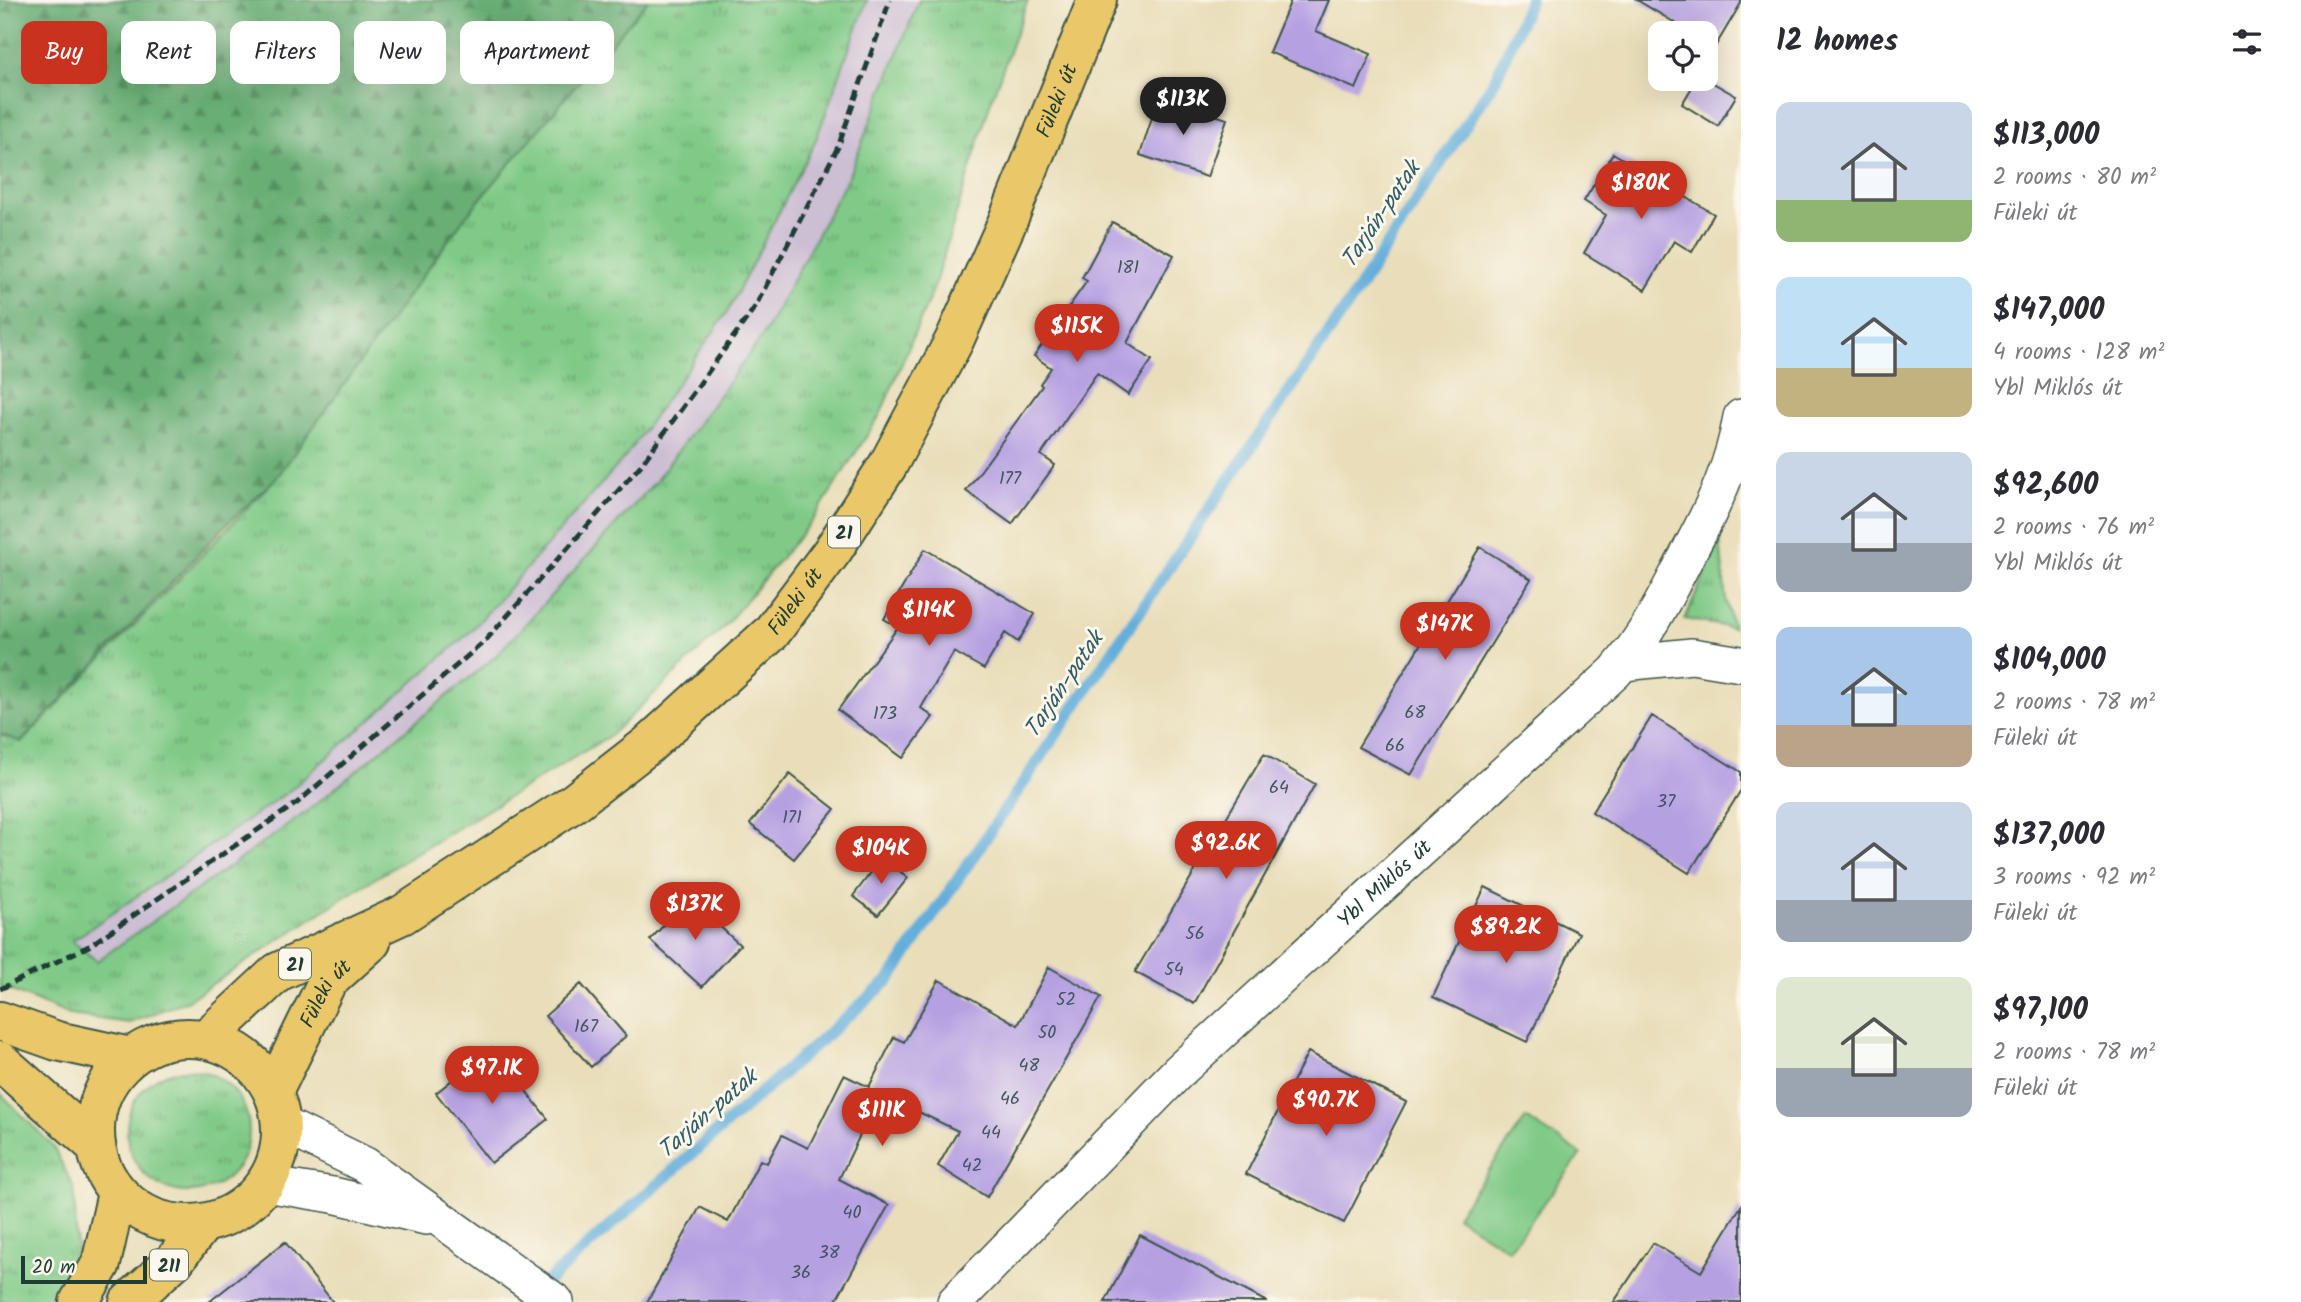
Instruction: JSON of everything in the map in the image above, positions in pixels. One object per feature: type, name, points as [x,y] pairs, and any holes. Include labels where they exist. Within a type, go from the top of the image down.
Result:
[{"type":"main road","name":"Füleki út","points":[[206,1039],[278,972],[401,915],[575,802],[649,745],[771,633],[833,550],[888,465],[954,341],[1006,225],[1097,0]]},
{"type":"main road","name":"Füleki út","points":[[277,1108],[261,1073],[246,1058],[206,1039],[166,1041],[131,1057],[117,1071],[98,1106],[96,1145],[103,1170],[117,1193],[142,1212],[172,1223],[203,1223],[238,1210],[265,1184],[278,1156],[277,1108],[327,982],[401,915]]},
{"type":"main road","points":[[0,1021],[57,1041],[131,1057]]},
{"type":"main road","name":"21","points":[[0,1061],[96,1145]]},
{"type":"main road","points":[[79,1302],[101,1264],[117,1193]]},
{"type":"main road","name":"211","points":[[129,1302],[175,1260],[203,1223]]},
{"type":"street","name":"Ybl Miklós út","points":[[956,1302],[1178,1072],[1592,696],[1623,663],[1661,607],[1718,496],[1732,460],[1741,417]]},
{"type":"street","points":[[1623,663],[1692,656],[1741,664]]},
{"type":"street","points":[[277,1108],[365,1165],[556,1302]]},
{"type":"street","points":[[265,1184],[333,1195],[439,1220]]},
{"type":"shaded area","points":[[867,0],[919,0],[849,175],[764,334],[655,482],[496,656],[305,813],[96,961],[72,941],[288,792],[859,25]]},
{"type":"green space","points":[[0,0],[648,0],[614,40],[614,21],[460,21],[460,84],[577,84],[465,217],[277,477],[227,524],[21,742],[0,734]]},
{"type":"green space","points":[[648,0],[867,0],[815,142],[728,311],[626,456],[470,632],[288,792],[72,941],[97,961],[305,813],[496,656],[655,482],[764,334],[849,175],[919,0],[1028,0],[990,104],[933,290],[880,415],[812,521],[724,627],[611,735],[346,896],[188,1000],[130,1023],[70,1015],[0,986],[0,735],[22,742],[277,477],[465,217],[577,84],[614,84],[614,40]]},
{"type":"green space","points":[[1720,540],[1726,601],[1733,628],[1685,619]]},
{"type":"green space","points":[[188,1070],[211,1075],[231,1088],[244,1108],[249,1131],[244,1154],[231,1174],[211,1187],[188,1192],[165,1187],[145,1174],[132,1154],[127,1131],[132,1108],[145,1088],[165,1075]]},
{"type":"green space","points":[[0,1093],[53,1146],[74,1188],[77,1252],[49,1302],[0,1302]]},
{"type":"green space","points":[[1526,1118],[1581,1154],[1509,1250],[1456,1216]]},
{"type":"building","points":[[1291,0],[1329,0],[1316,31],[1371,54],[1356,89],[1269,52]]},
{"type":"building","points":[[1637,0],[1741,0],[1718,42],[1718,21],[1672,21]]},
{"type":"building","points":[[1718,86],[1736,96],[1718,126],[1682,104],[1690,91],[1718,91]]},
{"type":"building","points":[[1159,96],[1227,119],[1207,177],[1140,155]]},
{"type":"building","points":[[1613,153],[1714,214],[1692,252],[1674,241],[1645,290],[1584,253],[1606,215],[1584,201]]},
{"type":"building","points":[[1112,222],[1174,255],[1127,343],[1152,360],[1128,395],[1097,373],[1041,455],[1055,465],[1012,524],[966,491],[1042,386],[1040,384],[1051,368],[1034,356],[1087,281],[1082,278]]},
{"type":"building","points":[[1480,547],[1531,579],[1411,775],[1358,747]]},
{"type":"building","points":[[925,549],[1035,614],[1018,642],[1005,633],[984,669],[954,652],[921,708],[933,717],[903,758],[838,710],[898,627],[884,619]]},
{"type":"building","points":[[1652,716],[1741,772],[1741,790],[1689,873],[1592,812]]},
{"type":"building","points":[[1264,754],[1315,784],[1194,1004],[1135,972]]},
{"type":"building","points":[[790,774],[835,809],[794,859],[750,824]]},
{"type":"building","points":[[883,857],[908,878],[878,915],[853,896]]},
{"type":"building","points":[[1485,887],[1579,933],[1527,1042],[1433,997]]},
{"type":"building","points":[[689,898],[740,945],[702,987],[650,940]]},
{"type":"building","points":[[1049,967],[1101,997],[987,1197],[938,1166],[958,1131],[880,1093],[839,1179],[889,1205],[835,1302],[647,1302],[700,1207],[728,1222],[760,1160],[767,1163],[782,1135],[808,1148],[844,1075],[869,1087],[894,1037],[904,1042],[939,980],[1018,1025]]},
{"type":"building","points":[[581,984],[626,1036],[591,1067],[545,1016]]},
{"type":"building","points":[[492,1048],[548,1119],[491,1163],[436,1093]]},
{"type":"building","points":[[1308,1052],[1406,1102],[1344,1223],[1246,1174]]},
{"type":"building","points":[[1741,1206],[1741,1302],[1614,1302],[1653,1243],[1701,1272]]},
{"type":"building","points":[[1140,1235],[1267,1302],[1105,1302]]},
{"type":"building","points":[[285,1242],[333,1302],[209,1302]]},
{"type":"waterway","name":"Tarján-patak","points":[[524,1302],[890,979],[1352,299],[1495,80],[1530,0]]},
{"type":"railway","points":[[0,989],[89,946],[297,803],[486,640],[641,465],[755,307],[838,147],[890,0]]}]
